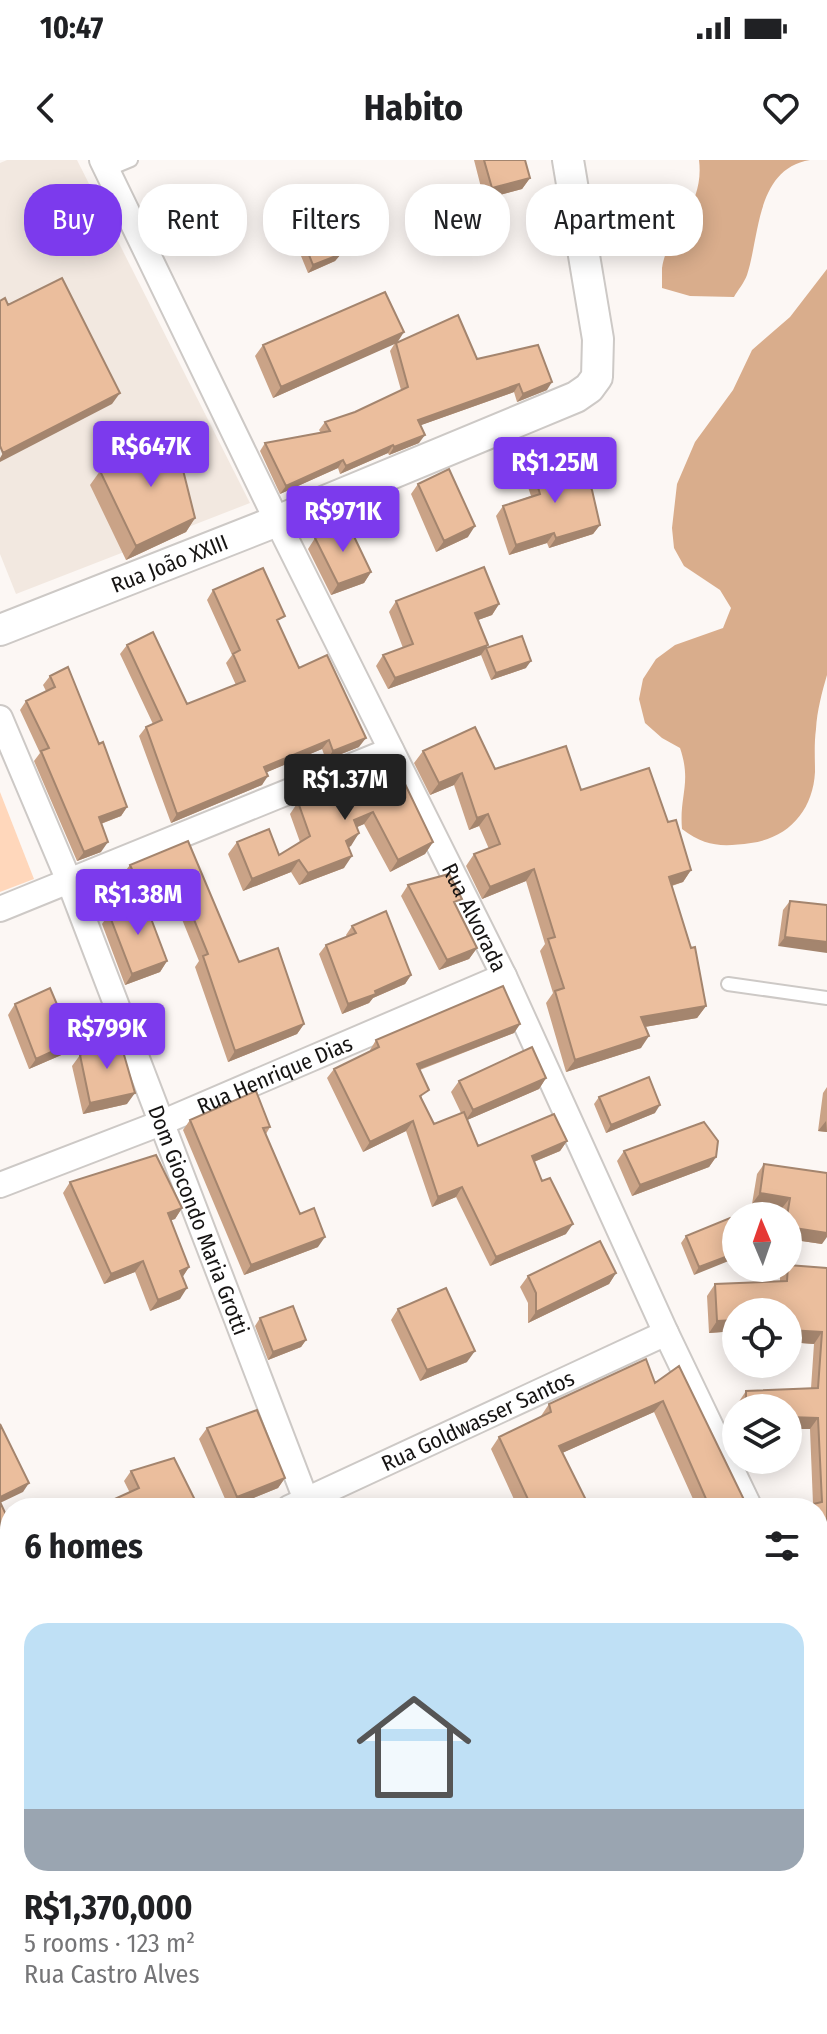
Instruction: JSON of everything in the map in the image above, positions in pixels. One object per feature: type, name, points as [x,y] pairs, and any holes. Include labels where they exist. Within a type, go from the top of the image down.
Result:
[{"type":"street","name":"Rua João XXIII","points":[[0,630],[277,521],[576,397],[589,388],[597,377],[598,339],[568,160]]},
{"type":"street","name":"Rua Alvorada","points":[[105,165],[277,521],[504,976],[666,1333],[745,1498]]},
{"type":"street","name":"Dom Giocondo Maria Grotti","points":[[0,718],[69,881],[161,1123],[295,1498]]},
{"type":"street","points":[[0,909],[391,750]]},
{"type":"street","name":"Rua Henrique Dias","points":[[0,1185],[161,1123],[504,976]]},
{"type":"street","name":"Rua Goldwasser Santos","points":[[310,1498],[666,1333]]},
{"type":"lane","points":[[105,165],[131,160]]},
{"type":"lane","points":[[728,984],[827,998]]},
{"type":"shaded area","points":[[7,160],[77,160],[89,184],[24,184],[24,256],[122,256],[122,249],[250,503],[16,594],[0,554],[0,163]]},
{"type":"shaded area","points":[[699,160],[810,160],[792,166],[779,176],[770,190],[758,223],[747,275],[734,297],[690,296],[662,288],[665,256],[703,256],[703,184],[698,184]]},
{"type":"shaded area","points":[[827,269],[827,675],[817,722],[813,786],[804,810],[787,829],[751,843],[715,844],[682,829],[685,771],[680,748],[645,723],[639,699],[643,679],[656,659],[675,645],[723,628],[731,608],[720,590],[684,566],[674,548],[672,528],[677,484],[695,442],[733,390],[752,350],[790,317]]},
{"type":"shaded area","points":[[0,792],[34,879],[0,892]]},
{"type":"building","points":[[484,160],[525,160],[530,178],[507,184],[491,184]]},
{"type":"building","points":[[309,256],[336,256],[313,265]]},
{"type":"building","points":[[62,278],[120,393],[3,453],[0,446],[0,301],[5,298],[8,305]]},
{"type":"building","points":[[385,292],[404,332],[281,387],[263,345]]},
{"type":"building","points":[[458,315],[477,359],[538,345],[552,382],[523,394],[519,384],[418,420],[425,435],[346,466],[343,460],[286,486],[265,443],[330,431],[325,422],[355,412],[408,387],[396,343]]},
{"type":"building","points":[[173,430],[195,518],[136,546],[100,471]]},
{"type":"building","points":[[579,458],[592,490],[600,525],[556,538],[554,533],[516,545],[503,506],[540,494],[534,474]]},
{"type":"building","points":[[449,469],[475,526],[444,541],[418,484]]},
{"type":"building","points":[[348,524],[371,572],[338,584],[315,538]]},
{"type":"building","points":[[484,567],[499,604],[475,613],[488,645],[395,678],[383,655],[413,644],[396,601]]},
{"type":"building","points":[[263,568],[285,616],[277,620],[299,668],[327,655],[366,738],[333,751],[329,740],[264,767],[268,776],[177,814],[146,727],[162,720],[127,645],[153,632],[187,704],[245,681],[233,654],[240,650],[213,590]]},
{"type":"building","points":[[522,636],[531,661],[496,673],[486,648]]},
{"type":"building","points":[[68,667],[99,744],[103,742],[127,807],[99,817],[108,842],[84,852],[41,751],[49,748],[26,701],[55,687],[50,676]]},
{"type":"building","points":[[475,727],[495,769],[566,746],[581,790],[649,768],[668,822],[676,820],[691,870],[669,877],[691,948],[695,947],[706,1006],[641,1017],[649,1036],[575,1060],[555,991],[564,988],[548,939],[555,937],[534,869],[490,887],[474,854],[500,844],[488,814],[477,818],[462,773],[439,783],[423,751]]},
{"type":"building","points":[[392,757],[433,842],[398,860],[373,812],[354,820],[359,833],[346,841],[352,856],[308,873],[299,860],[252,879],[237,842],[269,829],[279,855],[310,836],[298,802],[333,786],[331,782]]},
{"type":"building","points":[[188,841],[239,962],[278,948],[304,1024],[235,1051],[203,956],[208,954],[180,885],[146,900],[130,865]]},
{"type":"building","points":[[449,874],[462,899],[454,902],[477,948],[447,960],[408,885]]},
{"type":"building","points":[[144,900],[167,961],[132,974],[109,914]]},
{"type":"building","points":[[790,901],[827,905],[827,942],[785,937]]},
{"type":"building","points":[[386,911],[411,975],[375,991],[376,994],[348,1004],[326,945],[356,933],[352,926]]},
{"type":"building","points":[[503,986],[520,1024],[417,1064],[429,1090],[420,1096],[434,1124],[464,1112],[478,1146],[554,1114],[567,1141],[532,1156],[542,1181],[550,1178],[573,1224],[496,1257],[462,1187],[438,1197],[413,1121],[370,1142],[334,1069],[379,1047],[376,1040]]},
{"type":"building","points":[[50,988],[73,1042],[36,1059],[15,1004]]},
{"type":"building","points":[[118,1034],[135,1093],[90,1103],[80,1055]]},
{"type":"building","points":[[532,1047],[546,1078],[473,1110],[459,1081]]},
{"type":"building","points":[[649,1077],[660,1105],[611,1125],[599,1097]]},
{"type":"building","points":[[256,1091],[270,1127],[263,1128],[300,1214],[314,1208],[325,1237],[251,1265],[190,1120]]},
{"type":"building","points":[[704,1122],[718,1141],[716,1157],[640,1185],[624,1151]]},
{"type":"building","points":[[156,1155],[182,1208],[168,1213],[189,1267],[180,1271],[187,1288],[158,1300],[143,1261],[111,1274],[70,1182]]},
{"type":"building","points":[[764,1164],[827,1173],[827,1233],[802,1229],[802,1202],[789,1202],[790,1198],[760,1193]]},
{"type":"building","points":[[722,1221],[722,1258],[699,1267],[686,1236]]},
{"type":"building","points":[[600,1241],[616,1273],[536,1312],[536,1293],[528,1276]]},
{"type":"building","points":[[802,1266],[827,1268],[827,1498],[822,1498],[818,1418],[802,1417],[802,1394],[746,1394],[746,1391],[818,1388],[822,1332],[802,1331],[802,1298],[722,1298],[722,1321],[717,1321],[715,1284],[802,1282]]},
{"type":"building","points":[[446,1288],[475,1351],[427,1370],[398,1309]]},
{"type":"building","points":[[293,1306],[306,1340],[273,1352],[260,1318]]},
{"type":"building","points":[[646,1359],[655,1383],[679,1366],[722,1454],[722,1474],[731,1474],[743,1498],[706,1498],[663,1401],[559,1446],[585,1498],[527,1498],[499,1437],[551,1412],[549,1404]]},
{"type":"building","points":[[257,1410],[285,1478],[237,1497],[207,1428]]},
{"type":"building","points":[[0,1424],[29,1483],[0,1497]]},
{"type":"building","points":[[174,1458],[194,1498],[117,1498],[139,1488],[131,1471]]}]
